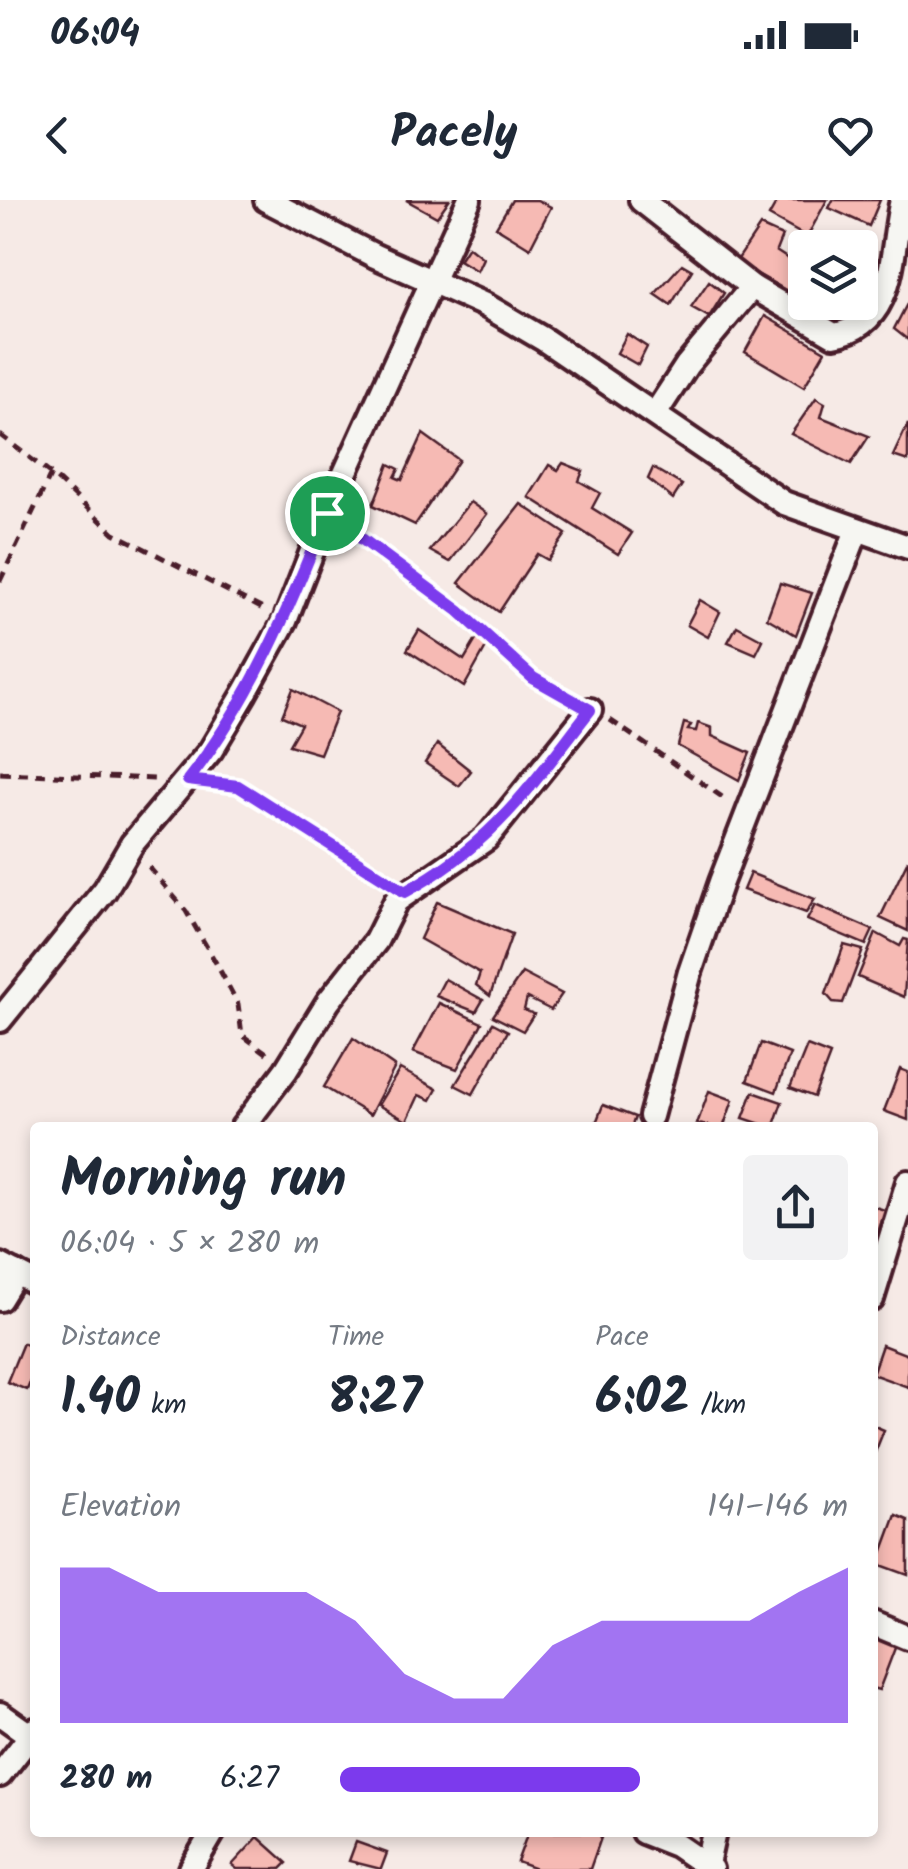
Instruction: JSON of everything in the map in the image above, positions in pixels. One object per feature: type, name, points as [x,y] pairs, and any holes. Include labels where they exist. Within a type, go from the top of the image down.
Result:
[{"type":"street","points":[[266,200],[375,256],[435,281],[543,339],[655,414],[718,462],[784,503],[908,547]]},
{"type":"street","points":[[0,1020],[105,890],[132,844],[212,750],[285,620],[327,513],[469,200]]},
{"type":"street","points":[[642,200],[752,287],[822,331],[844,334],[872,316],[883,300],[900,259],[902,200]]},
{"type":"street","points":[[655,414],[687,365],[752,287]]},
{"type":"street","points":[[651,1116],[690,972],[857,530]]},
{"type":"street","points":[[247,1122],[286,1070],[328,1002],[376,941],[391,909],[405,892],[452,866],[486,839],[590,710]]},
{"type":"street","points":[[878,1279],[908,1182]]},
{"type":"street","points":[[0,1300],[17,1274]]},
{"type":"street","points":[[878,1626],[908,1638]]},
{"type":"street","points":[[0,1714],[30,1731]]},
{"type":"street","points":[[0,1775],[30,1737]]},
{"type":"street","points":[[191,1869],[209,1837]]},
{"type":"street","points":[[708,1868],[713,1837]]},
{"type":"street","points":[[675,1838],[708,1868]]},
{"type":"path","points":[[0,436],[51,474],[94,516],[131,544],[285,620]]},
{"type":"path","points":[[0,581],[51,474]]},
{"type":"path","points":[[327,513],[459,611],[533,678],[654,748],[747,815]]},
{"type":"path","points":[[0,774],[63,772],[238,786],[405,892]]},
{"type":"path","points":[[132,844],[186,911],[238,1004],[242,1035],[286,1070]]},
{"type":"building","points":[[406,200],[449,200],[437,217]]},
{"type":"building","points":[[512,200],[537,200],[551,207],[530,248],[496,227]]},
{"type":"building","points":[[778,200],[827,200],[811,230],[794,230],[769,216]]},
{"type":"building","points":[[833,200],[880,200],[869,226],[829,208]]},
{"type":"building","points":[[760,226],[782,236],[776,251],[788,259],[788,291],[736,262]]},
{"type":"building","points":[[468,246],[483,258],[477,271],[459,260]]},
{"type":"building","points":[[682,264],[692,270],[671,305],[655,294]]},
{"type":"building","points":[[709,281],[724,293],[709,317],[691,307]]},
{"type":"building","points":[[908,302],[908,340],[894,329]]},
{"type":"building","points":[[765,316],[825,351],[804,387],[745,352]]},
{"type":"building","points":[[627,334],[647,347],[638,365],[617,353]]},
{"type":"building","points":[[816,398],[825,403],[821,417],[869,436],[851,464],[791,434]]},
{"type":"building","points":[[908,424],[908,461],[893,456]]},
{"type":"building","points":[[423,434],[459,460],[415,525],[373,505],[389,464],[399,469],[395,477],[402,480]]},
{"type":"building","points":[[563,463],[583,471],[579,481],[600,493],[592,508],[632,533],[618,554],[529,497],[549,465],[558,470]]},
{"type":"building","points":[[653,468],[682,485],[673,499],[648,479]]},
{"type":"building","points":[[470,502],[487,514],[450,562],[430,551]]},
{"type":"building","points":[[521,504],[566,534],[548,560],[537,554],[499,612],[459,583]]},
{"type":"building","points":[[780,583],[812,593],[796,635],[767,618]]},
{"type":"building","points":[[700,600],[720,612],[708,637],[687,625]]},
{"type":"building","points":[[737,626],[763,640],[756,654],[728,642]]},
{"type":"building","points":[[419,630],[464,660],[477,638],[488,644],[464,687],[407,650]]},
{"type":"building","points":[[293,689],[337,712],[320,754],[289,745],[301,724],[282,716]]},
{"type":"building","points":[[684,723],[691,725],[688,730],[696,731],[698,723],[712,728],[712,736],[750,753],[739,780],[678,746]]},
{"type":"building","points":[[437,744],[471,771],[459,786],[425,763]]},
{"type":"building","points":[[908,860],[908,931],[880,918]]},
{"type":"building","points":[[750,873],[815,899],[806,913],[743,890]]},
{"type":"building","points":[[437,902],[512,934],[490,996],[476,985],[480,973],[420,939]]},
{"type":"building","points":[[815,905],[873,930],[866,945],[807,920]]},
{"type":"building","points":[[876,933],[900,946],[904,939],[908,940],[904,997],[858,977]]},
{"type":"building","points":[[844,945],[863,950],[843,1003],[833,1002],[826,994]]},
{"type":"building","points":[[522,973],[562,994],[551,1010],[527,998],[524,1010],[534,1014],[523,1031],[493,1016]]},
{"type":"building","points":[[445,979],[483,1000],[476,1012],[436,996]]},
{"type":"building","points":[[439,1003],[482,1023],[457,1069],[413,1052]]},
{"type":"building","points":[[493,1023],[508,1031],[473,1094],[455,1085]]},
{"type":"building","points":[[353,1038],[395,1067],[370,1115],[324,1087]]},
{"type":"building","points":[[761,1043],[790,1054],[776,1092],[747,1081]]},
{"type":"building","points":[[807,1046],[830,1055],[814,1097],[790,1088]]},
{"type":"building","points":[[400,1069],[437,1089],[431,1100],[419,1095],[407,1121],[378,1105]]},
{"type":"building","points":[[900,1069],[908,1072],[908,1120],[884,1111]]},
{"type":"building","points":[[709,1091],[733,1100],[725,1122],[698,1122]]},
{"type":"building","points":[[753,1092],[782,1102],[775,1122],[743,1118]]},
{"type":"building","points":[[603,1105],[635,1117],[633,1122],[596,1122]]},
{"type":"building","points":[[878,1208],[888,1211],[878,1235]]},
{"type":"building","points":[[23,1343],[30,1346],[27,1390],[7,1382]]},
{"type":"building","points":[[882,1345],[908,1355],[908,1387],[878,1376]]},
{"type":"building","points":[[896,1515],[908,1520],[908,1575],[878,1564]]},
{"type":"building","points":[[878,1633],[898,1640],[878,1690]]},
{"type":"building","points":[[258,1837],[287,1863],[281,1869],[237,1869],[232,1865]]},
{"type":"building","points":[[526,1837],[601,1837],[590,1869],[536,1869],[517,1862]]},
{"type":"building","points":[[356,1842],[387,1853],[381,1869],[349,1861]]},
{"type":"route","points":[[327,513],[459,611],[533,678],[590,710],[486,839],[452,866],[405,892],[238,786],[188,780],[212,750],[285,620],[327,513]]}]
